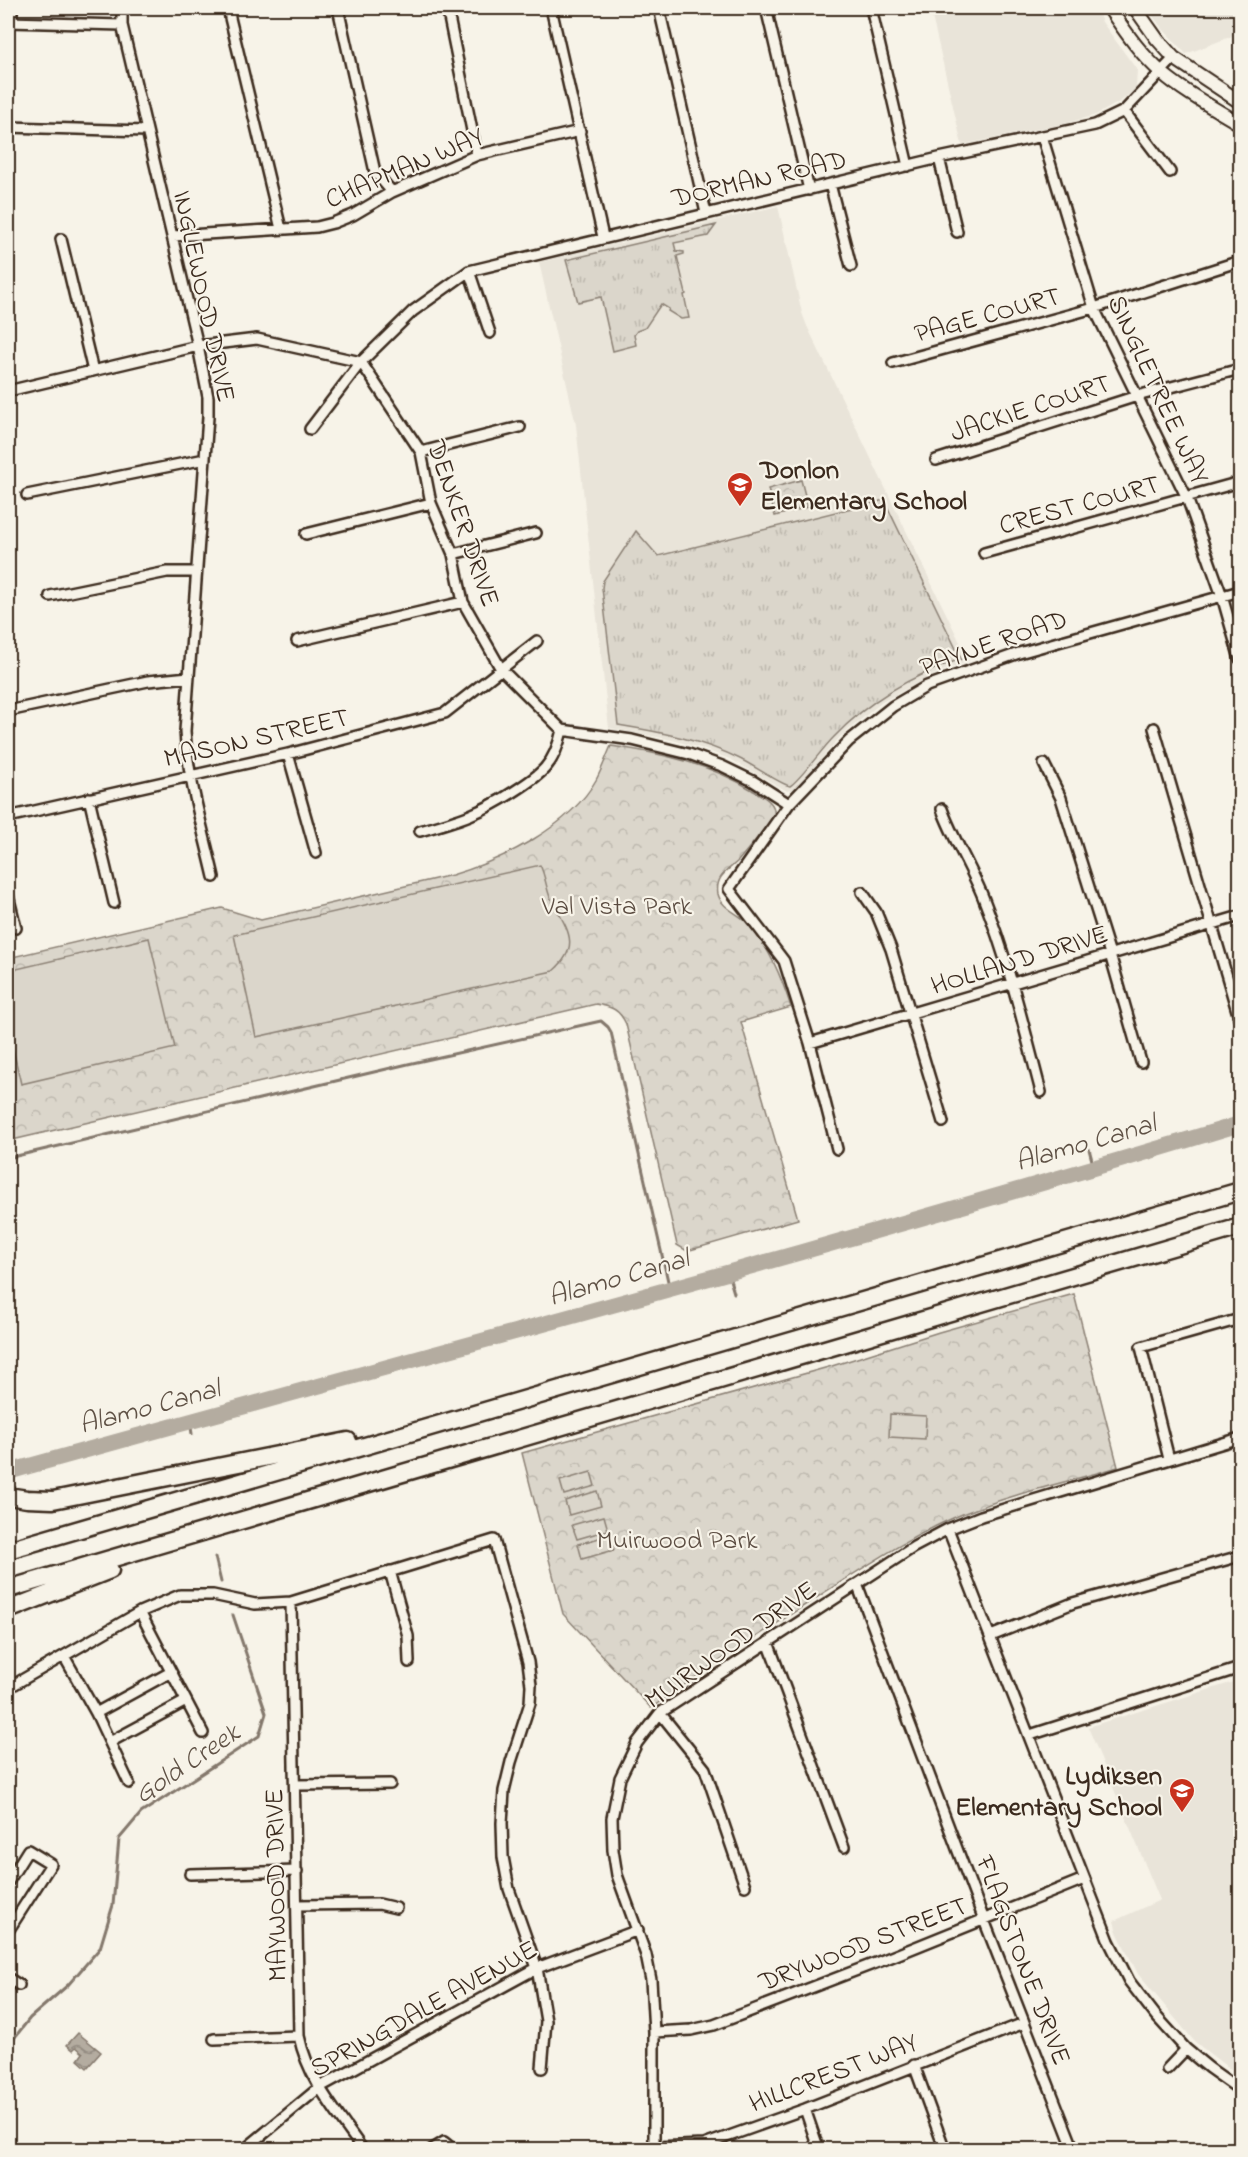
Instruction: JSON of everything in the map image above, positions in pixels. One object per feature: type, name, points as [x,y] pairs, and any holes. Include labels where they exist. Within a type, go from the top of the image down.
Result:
[{"type":"highway","points":[[8,1550],[1240,1191]]},
{"type":"highway","points":[[8,1589],[1240,1227]]},
{"type":"highway","points":[[8,1496],[53,1500],[372,1436],[405,1434]]},
{"type":"highway","points":[[8,1610],[100,1573],[132,1564],[151,1547]]},
{"type":"main road","points":[[1109,8],[1128,36],[1161,72],[1240,124]]},
{"type":"main road","points":[[1135,8],[1173,58],[1240,102]]},
{"type":"street","points":[[12,8],[10,22],[122,25]]},
{"type":"street","name":"INGLEWOOD DRIVE","points":[[122,8],[122,25],[208,397],[185,731],[186,752],[214,877]]},
{"type":"street","points":[[229,8],[281,229]]},
{"type":"street","points":[[338,8],[375,172],[392,192]]},
{"type":"street","points":[[447,8],[477,155]]},
{"type":"street","points":[[551,8],[603,237]]},
{"type":"street","points":[[659,8],[706,213]]},
{"type":"street","points":[[766,8],[809,190]]},
{"type":"street","points":[[871,8],[908,166]]},
{"type":"street","name":"DORMAN ROAD","points":[[310,429],[362,362],[413,311],[469,271],[939,158],[1095,125],[1124,111],[1173,58]]},
{"type":"street","points":[[1124,111],[1170,172]]},
{"type":"street","points":[[8,127],[146,131]]},
{"type":"street","name":"CHAPMAN WAY","points":[[172,236],[317,227],[333,223],[353,215],[392,192],[477,155],[579,131]]},
{"type":"street","name":"SINGLETREE WAY","points":[[1042,136],[1094,308],[1186,498],[1222,596],[1240,658]]},
{"type":"street","points":[[939,158],[957,232]]},
{"type":"street","points":[[830,184],[851,266]]},
{"type":"street","points":[[61,238],[93,371]]},
{"type":"street","name":"PAGE COURT","points":[[893,363],[1094,308],[1240,261]]},
{"type":"street","points":[[469,271],[490,333]]},
{"type":"street","points":[[8,391],[198,346],[257,339],[362,362]]},
{"type":"street","name":"DENKER DRIVE","points":[[362,362],[421,452],[431,503],[453,554],[463,602],[501,669],[562,730]]},
{"type":"street","name":"JACKIE COURT","points":[[936,460],[1137,396],[1240,369]]},
{"type":"street","points":[[421,452],[520,427]]},
{"type":"street","points":[[27,495],[205,459]]},
{"type":"street","name":"CREST COURT","points":[[984,553],[1240,482]]},
{"type":"street","points":[[306,534],[431,503]]},
{"type":"street","points":[[453,554],[536,533]]},
{"type":"street","points":[[50,596],[166,572],[196,572]]},
{"type":"street","name":"PAYNE ROAD","points":[[810,1043],[783,961],[729,889],[789,804],[849,741],[870,723],[927,686],[1019,653],[1240,591]]},
{"type":"street","points":[[297,641],[463,602]]},
{"type":"street","name":"MASON STREET","points":[[8,818],[288,754],[446,713],[537,641]]},
{"type":"street","points":[[8,711],[148,681],[189,677]]},
{"type":"street","points":[[1154,728],[1240,1021]]},
{"type":"street","points":[[420,831],[486,810],[529,782],[545,768],[557,750],[562,730],[632,740],[689,754],[753,781],[789,804]]},
{"type":"street","points":[[288,754],[316,853]]},
{"type":"street","points":[[1044,764],[1061,798],[1141,1062]]},
{"type":"street","points":[[89,798],[114,903]]},
{"type":"street","points":[[942,809],[983,896],[1013,984],[1041,1092]]},
{"type":"street","points":[[862,892],[876,912],[891,949],[943,1122]]},
{"type":"street","points":[[8,895],[16,928]]},
{"type":"street","name":"HOLLAND DRIVE","points":[[810,1043],[1240,916]]},
{"type":"street","points":[[810,1043],[837,1149]]},
{"type":"street","points":[[1169,1459],[1141,1347],[1240,1319]]},
{"type":"street","name":"MUIRWOOD DRIVE","points":[[654,2148],[654,2032],[651,1980],[638,1930],[617,1875],[613,1850],[612,1818],[620,1778],[638,1743],[660,1713],[914,1547],[948,1529],[981,1516],[1240,1438]]},
{"type":"street","points":[[948,1529],[1030,1735],[1084,1879],[1109,1941],[1129,1981],[1186,2049],[1240,2090]]},
{"type":"street","points":[[8,1688],[140,1612],[180,1595],[213,1595],[255,1604],[291,1602],[494,1540],[528,1662],[531,1685],[530,1703],[504,1791],[502,1823],[503,1857],[509,1889],[537,1968],[546,2022],[542,2068]]},
{"type":"street","points":[[991,1636],[1073,1603],[1240,1556]]},
{"type":"street","points":[[390,1571],[408,1636],[409,1662]]},
{"type":"street","name":"FLAGSTONE DRIVE","points":[[857,1584],[1074,2150]]},
{"type":"street","name":"MAYWOOD DRIVE","points":[[291,1602],[300,2036],[303,2055],[320,2087],[363,2150]]},
{"type":"street","points":[[140,1612],[202,1733]]},
{"type":"street","points":[[768,1642],[844,1847]]},
{"type":"street","points":[[64,1656],[96,1713],[129,1783]]},
{"type":"street","points":[[1030,1735],[1240,1668]]},
{"type":"street","points":[[96,1713],[171,1672]]},
{"type":"street","points":[[110,1742],[186,1701]]},
{"type":"street","points":[[660,1713],[705,1769],[745,1886]]},
{"type":"street","points":[[296,1785],[390,1784]]},
{"type":"street","points":[[8,1882],[28,1850],[51,1864],[8,1931]]},
{"type":"street","points":[[190,1874],[297,1871]]},
{"type":"street","name":"DRYWOOD STREET","points":[[654,2032],[691,2030],[714,2025],[1084,1879]]},
{"type":"street","points":[[298,1905],[379,1904],[396,1908]]},
{"type":"street","name":"SPRINGDALE AVENUE","points":[[244,2150],[320,2087],[537,1968],[638,1930]]},
{"type":"street","points":[[8,1978],[19,1985]]},
{"type":"street","name":"HILLCREST WAY","points":[[654,2148],[704,2145],[805,2109],[1024,2024]]},
{"type":"street","points":[[214,2040],[300,2036]]},
{"type":"street","points":[[1167,2069],[1186,2049]]},
{"type":"street","points":[[914,2065],[945,2150]]},
{"type":"street","points":[[805,2109],[819,2150]]},
{"type":"street","points":[[431,2150],[444,2142],[454,2150]]},
{"type":"shaded area","points":[[930,8],[1096,8],[1102,22],[1137,70],[1136,88],[1121,101],[1096,115],[962,145]]},
{"type":"shaded area","points":[[1147,8],[1240,8],[1240,33],[1186,54]]},
{"type":"shaded area","name":"Donlon Elementary School","points":[[778,206],[802,313],[807,326],[969,661],[930,676],[882,702],[840,737],[795,789],[787,791],[730,759],[700,748],[673,740],[609,728],[576,425],[539,262]]},
{"type":"shaded area","name":"Lydiksen Elementary School","points":[[1240,1680],[1240,2077],[1195,2042],[1138,1974],[1117,1932],[1114,1921],[1160,1900],[1088,1727]]},
{"type":"green space","points":[[716,225],[708,236],[674,243],[676,251],[684,252],[677,256],[689,318],[681,319],[661,304],[645,328],[634,335],[636,345],[613,351],[601,297],[578,302],[566,260]]},
{"type":"green space","points":[[801,480],[808,507],[775,516],[768,489]]},
{"type":"green space","points":[[884,500],[961,659],[908,681],[861,712],[833,738],[790,786],[726,752],[665,734],[618,725],[602,588],[603,581],[636,531],[658,556]]},
{"type":"green space","name":"Val Vista Park","points":[[611,746],[667,756],[703,767],[764,797],[773,806],[774,814],[768,823],[738,861],[720,879],[718,894],[726,907],[754,931],[768,951],[791,1007],[741,1022],[798,1219],[687,1251],[677,1245],[626,1024],[614,1009],[596,1004],[8,1141],[8,958],[222,908],[261,920],[471,869],[533,840],[570,813],[596,780]]},
{"type":"green space","points":[[540,865],[550,897],[569,935],[568,952],[553,971],[256,1037],[234,935]]},
{"type":"green space","points":[[149,938],[175,1048],[21,1084],[8,1027],[8,971]]},
{"type":"green space","name":"Muirwood Park","points":[[1074,1294],[1118,1467],[1003,1499],[928,1530],[822,1594],[651,1708],[563,1614],[522,1453],[832,1366],[939,1332]]},
{"type":"green space","points":[[890,1414],[926,1416],[925,1439],[889,1437]]},
{"type":"green space","points":[[591,1472],[595,1486],[564,1495],[560,1481]]},
{"type":"green space","points":[[597,1491],[601,1506],[569,1515],[565,1501]]},
{"type":"green space","points":[[604,1516],[608,1530],[577,1539],[572,1525]]},
{"type":"green space","points":[[610,1535],[614,1550],[582,1559],[578,1544]]},
{"type":"water","points":[[78,2033],[101,2052],[87,2068],[78,2060],[83,2053],[76,2047],[73,2050],[67,2045]]},
{"type":"waterway","points":[[8,1158],[601,1021],[611,1032],[670,1290]]},
{"type":"waterway","name":"Alamo Canal","points":[[8,1472],[933,1215],[1240,1124]]},
{"type":"waterway","points":[[1089,1149],[1094,1168]]},
{"type":"waterway","points":[[728,1273],[734,1293]]},
{"type":"waterway","name":"Gold Creek","points":[[190,1421],[192,1434]]},
{"type":"waterway","name":"Gold Creek","points":[[215,1557],[221,1582]]},
{"type":"waterway","name":"Gold Creek","points":[[8,2046],[30,2018],[68,1985],[100,1948],[113,1905],[119,1839],[141,1813],[259,1736],[266,1713],[233,1615]]},
{"type":"place","name":"Donlon Elementary School","points":[[740,508]]},
{"type":"place","name":"Lydiksen Elementary School","points":[[1182,1814]]}]
